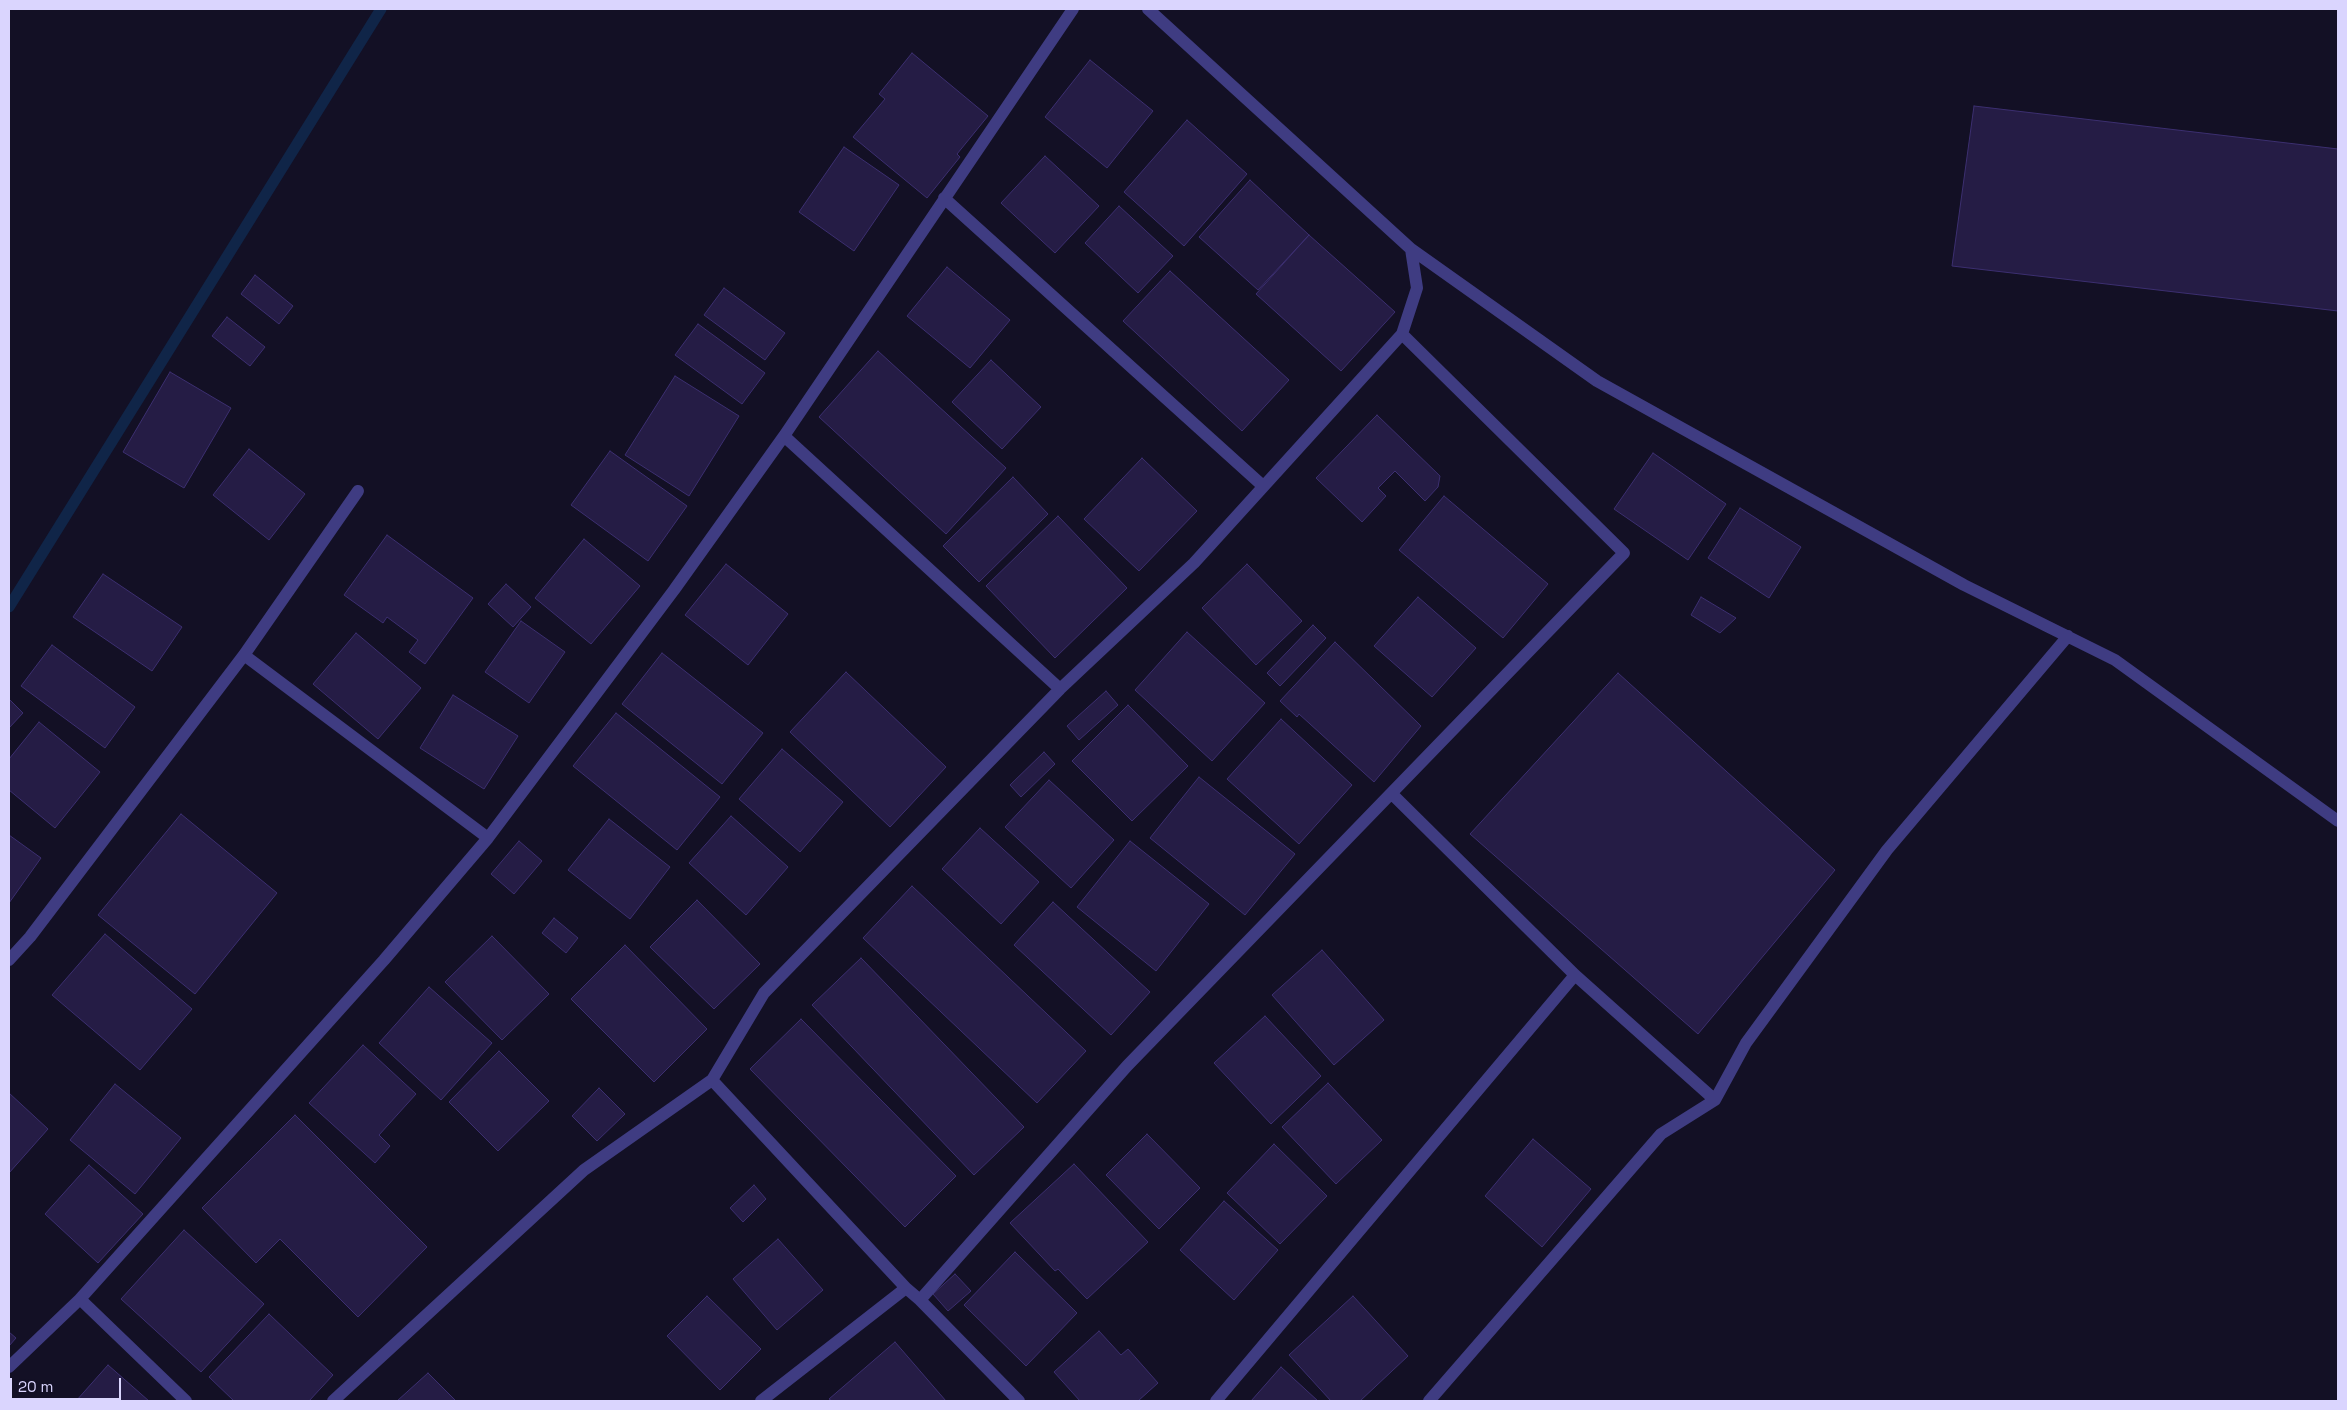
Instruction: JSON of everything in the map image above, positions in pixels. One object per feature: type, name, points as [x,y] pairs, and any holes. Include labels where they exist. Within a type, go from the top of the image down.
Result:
[{"type":"street","points":[[9,1367],[80,1299],[384,960],[488,838],[674,590],[784,436],[1073,9]]},
{"type":"street","points":[[1148,9],[1411,248],[1597,381],[1964,585],[2115,660],[2338,821]]},
{"type":"street","points":[[944,198],[1263,486]]},
{"type":"street","points":[[333,1401],[584,1170],[712,1080],[764,993],[1060,689],[1194,563],[1402,334],[1417,288],[1411,248]]},
{"type":"street","points":[[920,1300],[1127,1066],[1624,553],[1402,334]]},
{"type":"street","points":[[784,436],[1060,689]]},
{"type":"street","points":[[9,960],[30,937],[244,655],[358,491]]},
{"type":"street","points":[[1430,1401],[1661,1134],[1715,1100],[1746,1043],[1887,850],[2068,636]]},
{"type":"street","points":[[244,655],[488,838]]},
{"type":"street","points":[[1392,794],[1575,975],[1715,1100]]},
{"type":"street","points":[[1216,1401],[1575,975]]},
{"type":"street","points":[[712,1080],[906,1288],[1019,1401]]},
{"type":"street","points":[[761,1401],[906,1288]]},
{"type":"street","points":[[80,1299],[186,1401]]},
{"type":"building","points":[[912,53],[988,116],[957,154],[960,157],[927,198],[853,137],[885,99],[879,94]]},
{"type":"building","points":[[1090,60],[1153,111],[1107,168],[1045,117]]},
{"type":"building","points":[[1974,106],[2338,149],[2338,311],[1952,266]]},
{"type":"building","points":[[1187,120],[1247,174],[1184,246],[1124,192]]},
{"type":"building","points":[[844,147],[899,185],[854,251],[799,212]]},
{"type":"building","points":[[1045,156],[1099,206],[1055,253],[1001,203]]},
{"type":"building","points":[[1250,180],[1309,235],[1258,290],[1199,237]]},
{"type":"building","points":[[1119,206],[1173,256],[1138,293],[1085,243]]},
{"type":"building","points":[[1309,235],[1395,312],[1341,371],[1256,294]]},
{"type":"building","points":[[947,267],[1010,320],[970,368],[907,316]]},
{"type":"building","points":[[1170,271],[1289,380],[1242,431],[1123,321]]},
{"type":"building","points":[[255,275],[293,306],[279,324],[241,294]]},
{"type":"building","points":[[724,288],[785,333],[765,360],[704,315]]},
{"type":"building","points":[[227,317],[265,347],[250,366],[212,336]]},
{"type":"building","points":[[698,324],[765,373],[742,404],[675,355]]},
{"type":"building","points":[[878,351],[1006,468],[946,534],[819,417]]},
{"type":"building","points":[[991,360],[1041,407],[1002,449],[952,402]]},
{"type":"building","points":[[170,372],[231,408],[184,488],[123,452]]},
{"type":"building","points":[[675,376],[739,416],[689,496],[625,455]]},
{"type":"building","points":[[1377,415],[1440,476],[1438,487],[1425,501],[1395,471],[1378,488],[1386,496],[1362,522],[1316,478]]},
{"type":"building","points":[[249,449],[305,494],[269,540],[213,495]]},
{"type":"building","points":[[610,451],[687,506],[648,561],[571,505]]},
{"type":"building","points":[[1653,453],[1726,504],[1688,560],[1614,509]]},
{"type":"building","points":[[1142,458],[1197,511],[1139,571],[1084,519]]},
{"type":"building","points":[[1013,477],[1048,514],[979,582],[943,546]]},
{"type":"building","points":[[1444,496],[1548,584],[1503,638],[1399,550]]},
{"type":"building","points":[[1740,508],[1801,547],[1769,598],[1708,558]]},
{"type":"building","points":[[1058,516],[1127,588],[1055,658],[986,586]]},
{"type":"building","points":[[387,535],[473,598],[425,664],[409,652],[418,640],[387,617],[383,623],[344,595]]},
{"type":"building","points":[[584,539],[640,586],[591,644],[535,598]]},
{"type":"building","points":[[726,564],[788,614],[748,665],[685,615]]},
{"type":"building","points":[[1247,564],[1302,621],[1256,665],[1202,608]]},
{"type":"building","points":[[103,574],[182,627],[152,671],[73,617]]},
{"type":"building","points":[[506,584],[531,607],[513,627],[488,604]]},
{"type":"building","points":[[1418,597],[1476,648],[1432,697],[1374,646]]},
{"type":"building","points":[[1701,597],[1736,618],[1720,633],[1691,615]]},
{"type":"building","points":[[521,621],[565,652],[529,703],[485,672]]},
{"type":"building","points":[[1313,625],[1326,638],[1280,686],[1267,673]]},
{"type":"building","points":[[1187,632],[1265,703],[1212,761],[1135,690]]},
{"type":"building","points":[[356,633],[421,688],[378,739],[313,684]]},
{"type":"building","points":[[1335,642],[1421,726],[1374,782],[1299,714],[1297,717],[1280,701]]},
{"type":"building","points":[[52,645],[135,707],[105,748],[21,686]]},
{"type":"building","points":[[662,653],[763,733],[722,784],[622,704]]},
{"type":"building","points":[[846,672],[946,767],[890,827],[790,732]]},
{"type":"building","points":[[1618,673],[1835,870],[1698,1034],[1470,834]]},
{"type":"building","points":[[1106,691],[1118,705],[1079,740],[1067,726]]},
{"type":"building","points":[[453,695],[518,736],[484,789],[420,748]]},
{"type":"building","points":[[9,699],[23,713],[9,728]]},
{"type":"building","points":[[1128,705],[1188,766],[1132,821],[1072,761]]},
{"type":"building","points":[[616,713],[720,797],[677,850],[573,766]]},
{"type":"building","points":[[1281,719],[1352,785],[1299,844],[1227,779]]},
{"type":"building","points":[[39,722],[100,772],[55,828],[9,790],[9,759]]},
{"type":"building","points":[[782,749],[843,802],[800,852],[739,799]]},
{"type":"building","points":[[1044,752],[1055,764],[1021,797],[1010,785]]},
{"type":"building","points":[[1199,777],[1295,854],[1245,915],[1150,838]]},
{"type":"building","points":[[1049,780],[1114,840],[1071,888],[1005,827]]},
{"type":"building","points":[[181,814],[277,893],[195,994],[98,915]]},
{"type":"building","points":[[731,816],[788,867],[746,915],[689,863]]},
{"type":"building","points":[[609,819],[670,867],[630,919],[568,870]]},
{"type":"building","points":[[980,828],[1039,882],[1001,924],[942,869]]},
{"type":"building","points":[[9,835],[41,858],[9,903]]},
{"type":"building","points":[[519,841],[542,861],[514,894],[491,874]]},
{"type":"building","points":[[1130,841],[1209,904],[1156,971],[1077,907]]},
{"type":"building","points":[[912,886],[1086,1051],[1037,1103],[863,938]]},
{"type":"building","points":[[697,900],[760,964],[714,1009],[650,947]]},
{"type":"building","points":[[1053,902],[1150,992],[1111,1035],[1014,945]]},
{"type":"building","points":[[554,918],[578,938],[566,953],[542,933]]},
{"type":"building","points":[[105,934],[192,1009],[140,1070],[52,995]]},
{"type":"building","points":[[492,936],[549,994],[502,1040],[445,982]]},
{"type":"building","points":[[625,945],[707,1029],[654,1082],[571,999]]},
{"type":"building","points":[[1322,950],[1384,1020],[1334,1065],[1272,995]]},
{"type":"building","points":[[861,958],[1024,1127],[974,1175],[812,1005]]},
{"type":"building","points":[[429,987],[492,1043],[441,1100],[379,1043]]},
{"type":"building","points":[[1265,1016],[1321,1076],[1271,1124],[1214,1063]]},
{"type":"building","points":[[801,1019],[956,1176],[905,1227],[750,1069]]},
{"type":"building","points":[[363,1045],[416,1094],[379,1135],[390,1146],[375,1163],[309,1103]]},
{"type":"building","points":[[499,1051],[549,1101],[498,1151],[449,1102]]},
{"type":"building","points":[[1328,1083],[1382,1140],[1336,1184],[1282,1127]]},
{"type":"building","points":[[115,1084],[181,1138],[135,1194],[70,1140]]},
{"type":"building","points":[[599,1088],[625,1114],[597,1141],[572,1116]]},
{"type":"building","points":[[9,1093],[48,1129],[9,1173]]},
{"type":"building","points":[[295,1115],[427,1247],[358,1317],[280,1239],[256,1263],[202,1208]]},
{"type":"building","points":[[1147,1134],[1200,1188],[1159,1229],[1106,1175]]},
{"type":"building","points":[[1533,1139],[1591,1189],[1542,1247],[1485,1196]]},
{"type":"building","points":[[1274,1144],[1327,1196],[1280,1244],[1227,1193]]},
{"type":"building","points":[[1074,1164],[1148,1242],[1087,1299],[1058,1269],[1055,1271],[1010,1223]]},
{"type":"building","points":[[89,1165],[143,1214],[98,1263],[45,1214]]},
{"type":"building","points":[[754,1185],[766,1199],[743,1222],[730,1208]]},
{"type":"building","points":[[1224,1201],[1278,1250],[1234,1300],[1180,1250]]},
{"type":"building","points":[[184,1230],[264,1304],[201,1372],[121,1299]]},
{"type":"building","points":[[778,1239],[823,1290],[777,1330],[733,1279]]},
{"type":"building","points":[[1015,1252],[1077,1313],[1026,1366],[964,1305]]},
{"type":"building","points":[[955,1274],[971,1291],[948,1311],[933,1294]]},
{"type":"building","points":[[707,1296],[761,1349],[720,1390],[667,1336]]},
{"type":"building","points":[[1353,1296],[1408,1356],[1360,1401],[1331,1401],[1289,1355]]},
{"type":"building","points":[[269,1314],[333,1375],[309,1401],[234,1401],[209,1377]]},
{"type":"building","points":[[1099,1331],[1121,1355],[1128,1349],[1158,1383],[1138,1401],[1080,1401],[1054,1372]]},
{"type":"building","points":[[9,1332],[16,1338],[9,1346]]},
{"type":"building","points":[[895,1342],[946,1401],[832,1401],[829,1399]]},
{"type":"building","points":[[108,1365],[149,1401],[76,1401]]},
{"type":"building","points":[[1281,1367],[1318,1401],[1251,1401]]},
{"type":"building","points":[[428,1373],[456,1401],[397,1401]]},
{"type":"waterway","points":[[9,607],[381,9]]}]
